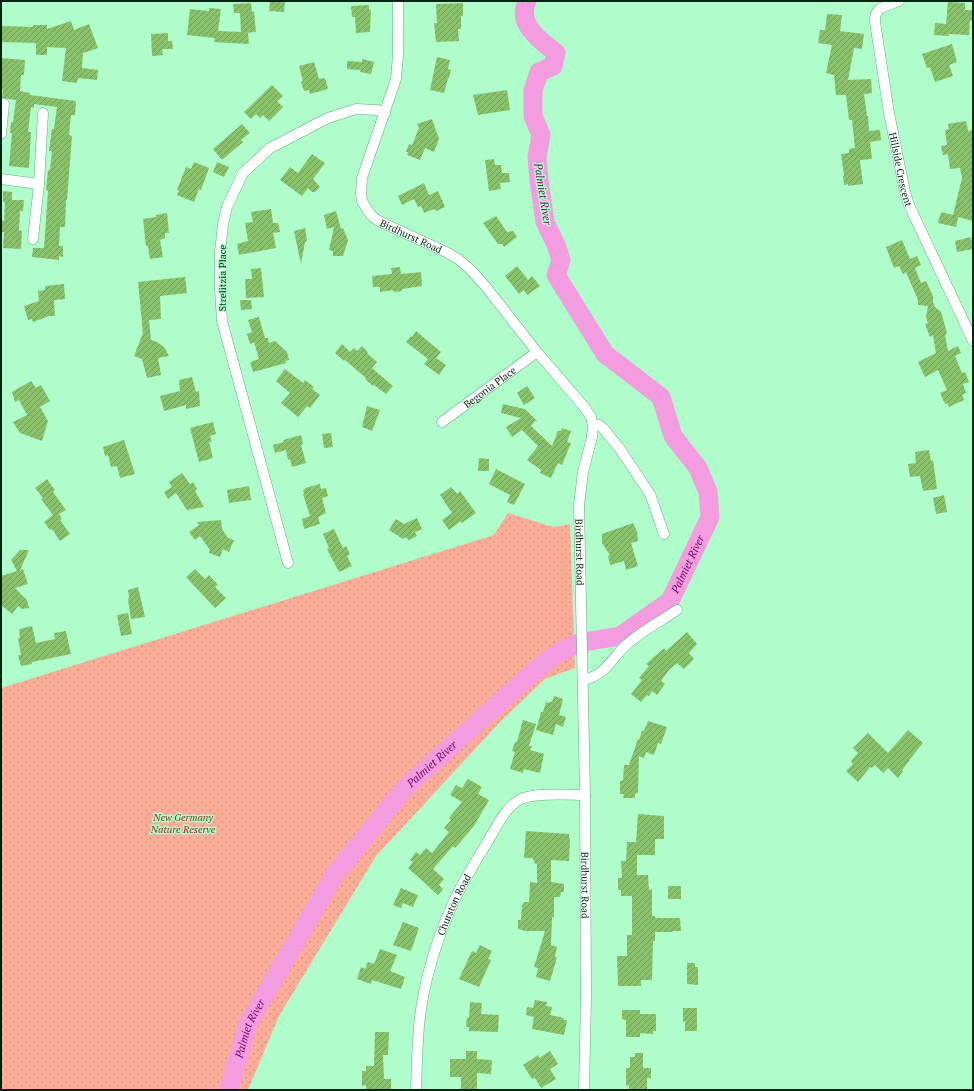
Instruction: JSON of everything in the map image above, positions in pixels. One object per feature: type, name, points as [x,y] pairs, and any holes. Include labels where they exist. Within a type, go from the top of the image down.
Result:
[{"type":"street","name":"Birdhurst Road","points":[[398,1],[398,55],[396,79],[362,178],[361,194],[366,208],[377,220],[458,258],[486,287],[537,352],[580,400],[591,417],[593,426],[592,437],[583,472],[579,505],[585,795],[586,998],[584,1090]]},
{"type":"street","name":"Hillside Crescent","points":[[899,1],[878,10],[874,15],[889,113],[905,192],[909,205],[973,341]]},
{"type":"street","points":[[1,134],[4,104]]},
{"type":"street","name":"Strelitzia Place","points":[[288,563],[222,320],[220,252],[223,224],[227,206],[243,173],[270,148],[328,118],[356,109],[377,110],[385,113]]},
{"type":"street","points":[[33,239],[39,184],[43,113]]},
{"type":"street","points":[[1,179],[39,184]]},
{"type":"street","name":"Begonia Place","points":[[442,422],[537,352]]},
{"type":"street","points":[[593,426],[604,428],[650,494],[664,534]]},
{"type":"street","points":[[583,680],[596,675],[610,665],[626,645],[678,610]]},
{"type":"street","name":"Churston Road","points":[[416,1090],[417,1037],[424,991],[435,953],[454,902],[474,863],[504,815],[519,800],[540,795],[585,795]]},
{"type":"green space","name":"New Germany Nature Reserve","points":[[508,513],[553,527],[570,524],[575,668],[545,679],[501,721],[376,856],[279,1016],[248,1090],[1,1090],[1,688],[494,535]]},
{"type":"building","points":[[270,1],[285,1],[284,12],[269,11]]},
{"type":"building","points":[[948,2],[965,3],[965,10],[973,10],[973,21],[970,20],[969,35],[934,35],[935,23],[946,24]]},
{"type":"building","points":[[251,3],[252,12],[254,11],[256,32],[246,33],[248,33],[249,44],[214,42],[215,38],[187,35],[190,9],[209,11],[209,8],[221,9],[218,31],[241,32],[240,13],[234,13],[233,4]]},
{"type":"building","points":[[463,3],[461,29],[458,29],[459,41],[436,42],[434,23],[437,23],[436,4]]},
{"type":"building","points":[[369,5],[369,10],[371,10],[370,32],[356,33],[355,17],[352,17],[351,6]]},
{"type":"building","points":[[827,14],[842,15],[840,31],[864,34],[862,49],[854,48],[848,80],[871,79],[872,93],[864,94],[869,131],[880,130],[881,140],[870,142],[872,159],[860,160],[863,184],[848,186],[848,184],[844,185],[841,154],[849,153],[849,149],[855,148],[852,120],[849,120],[846,95],[836,95],[834,75],[826,73],[832,45],[818,43],[820,30],[825,30]]},
{"type":"building","points":[[71,21],[74,30],[89,24],[98,48],[83,53],[82,68],[98,70],[97,80],[78,78],[77,83],[62,81],[66,48],[47,47],[47,55],[36,55],[36,43],[1,42],[1,26],[33,27],[33,25],[47,25],[47,29]]},
{"type":"building","points":[[168,33],[168,41],[172,41],[173,49],[162,49],[163,55],[152,56],[151,34]]},
{"type":"building","points":[[952,44],[957,62],[949,65],[953,76],[935,82],[930,67],[927,68],[922,54]]},
{"type":"building","points":[[437,57],[450,60],[448,69],[451,70],[444,93],[430,90]]},
{"type":"building","points":[[1,58],[25,60],[24,75],[21,75],[20,91],[30,93],[30,95],[76,101],[75,115],[71,115],[69,135],[72,136],[65,227],[60,227],[59,246],[63,246],[63,257],[59,256],[59,260],[32,257],[33,248],[44,248],[48,191],[46,190],[52,151],[49,151],[57,107],[34,104],[34,108],[31,107],[28,132],[31,132],[29,168],[9,166],[12,133],[10,133],[11,122],[13,122],[16,100],[2,98]]},
{"type":"building","points":[[362,59],[374,62],[371,74],[360,72],[361,70],[347,69],[347,61],[362,62]]},
{"type":"building","points":[[314,62],[319,79],[325,78],[328,89],[310,94],[309,90],[304,91],[299,66]]},
{"type":"building","points":[[272,85],[283,96],[277,101],[283,107],[269,121],[263,115],[260,118],[256,114],[251,119],[244,112]]},
{"type":"building","points":[[507,90],[510,110],[478,115],[473,95]]},
{"type":"building","points":[[432,119],[439,139],[434,152],[425,148],[420,160],[407,155],[408,152],[406,152],[409,144],[412,145],[419,128],[417,124]]},
{"type":"building","points":[[966,121],[968,131],[973,130],[973,221],[958,217],[956,227],[938,223],[941,212],[953,215],[962,178],[960,168],[950,169],[948,154],[943,155],[941,146],[947,145],[945,130],[949,129],[948,124]]},
{"type":"building","points":[[242,124],[250,133],[241,140],[243,142],[222,160],[213,149]]},
{"type":"building","points":[[312,154],[325,163],[313,179],[320,187],[315,192],[312,192],[308,188],[302,196],[280,180],[290,167],[298,173]]},
{"type":"building","points":[[494,159],[495,165],[501,165],[502,173],[509,173],[510,182],[500,183],[501,189],[489,191],[485,160]]},
{"type":"building","points":[[194,162],[209,168],[201,190],[199,189],[194,202],[177,195],[179,191],[177,190],[186,167],[191,169]]},
{"type":"building","points":[[217,162],[229,167],[224,177],[213,172]]},
{"type":"building","points":[[424,183],[429,195],[438,191],[445,207],[436,211],[434,209],[424,213],[421,206],[418,207],[414,199],[402,205],[398,196]]},
{"type":"building","points":[[3,191],[12,192],[12,200],[24,200],[23,211],[20,211],[19,230],[22,231],[21,249],[3,248],[4,232],[1,232],[1,220],[4,221],[5,202],[3,202]]},
{"type":"building","points":[[271,209],[273,223],[278,223],[280,232],[273,233],[276,248],[239,255],[237,244],[248,241],[245,223],[253,222],[251,212]]},
{"type":"building","points":[[336,211],[341,229],[343,228],[348,240],[343,256],[333,256],[333,251],[329,250],[334,227],[327,229],[324,215]]},
{"type":"building","points":[[167,213],[169,233],[165,233],[165,238],[160,240],[163,257],[150,259],[148,246],[146,246],[143,219],[156,217],[156,215]]},
{"type":"building","points":[[496,216],[507,232],[513,231],[517,237],[504,247],[502,244],[498,244],[483,223]]},
{"type":"building","points":[[305,228],[307,241],[305,242],[301,264],[294,231]]},
{"type":"building","points":[[971,237],[973,249],[957,252],[955,241]]},
{"type":"building","points":[[902,240],[910,259],[917,256],[921,265],[915,268],[921,283],[926,281],[933,296],[935,307],[941,312],[947,333],[945,335],[948,351],[958,346],[961,353],[955,356],[962,373],[965,372],[969,382],[963,384],[966,393],[962,395],[964,400],[949,407],[947,403],[945,404],[940,393],[947,390],[938,370],[925,377],[918,362],[936,353],[933,335],[930,337],[925,324],[928,323],[926,317],[928,306],[918,305],[918,300],[906,272],[903,274],[899,266],[894,268],[886,247]]},
{"type":"building","points":[[517,266],[528,280],[532,276],[540,286],[527,295],[524,290],[519,294],[505,276]]},
{"type":"building","points":[[400,267],[401,274],[421,272],[422,286],[402,289],[402,291],[394,292],[393,290],[380,292],[380,287],[373,287],[372,276],[392,274],[391,268]]},
{"type":"building","points":[[261,268],[264,297],[246,298],[245,279],[252,279],[251,269]]},
{"type":"building","points":[[185,277],[187,293],[160,296],[161,319],[149,320],[151,340],[164,347],[169,356],[158,358],[161,375],[147,378],[142,359],[134,356],[143,333],[138,282]]},
{"type":"building","points":[[64,284],[65,299],[54,300],[55,316],[49,316],[33,322],[32,319],[28,320],[24,306],[39,301],[38,291],[45,290],[45,286]]},
{"type":"building","points":[[240,300],[251,300],[252,309],[241,310]]},
{"type":"building","points":[[259,317],[265,338],[268,338],[269,343],[275,341],[287,352],[289,360],[285,361],[286,363],[253,372],[250,362],[259,359],[254,342],[250,344],[247,334],[252,332],[248,320]]},
{"type":"building","points":[[416,331],[441,352],[436,358],[446,365],[439,375],[424,364],[428,359],[406,342]]},
{"type":"building","points":[[342,344],[350,352],[354,348],[357,351],[362,346],[377,362],[372,368],[393,386],[386,394],[374,385],[373,386],[365,379],[366,378],[335,353]]},
{"type":"building","points":[[285,369],[303,383],[305,380],[314,387],[312,389],[320,395],[310,408],[307,406],[298,417],[281,403],[290,393],[276,381]]},
{"type":"building","points":[[192,377],[196,392],[199,391],[200,406],[186,409],[186,405],[164,411],[160,396],[180,391],[179,380]]},
{"type":"building","points":[[31,381],[36,388],[41,385],[50,401],[40,407],[48,421],[42,441],[20,433],[13,422],[27,415],[19,400],[15,402],[12,392]]},
{"type":"building","points":[[527,386],[535,398],[524,405],[517,393]]},
{"type":"building","points":[[503,404],[525,409],[538,422],[535,421],[531,426],[552,446],[558,431],[561,431],[562,428],[571,431],[567,442],[571,443],[562,465],[558,463],[551,478],[540,473],[541,470],[527,460],[538,446],[522,430],[512,437],[506,427],[521,418],[501,413]]},
{"type":"building","points":[[367,406],[380,410],[372,431],[362,427]]},
{"type":"building","points":[[213,422],[216,434],[210,436],[212,442],[209,442],[213,458],[199,462],[190,428]]},
{"type":"building","points":[[331,433],[333,447],[324,448],[322,434]]},
{"type":"building","points":[[301,435],[303,444],[301,445],[306,463],[292,467],[290,459],[288,460],[286,450],[275,453],[273,445],[284,442],[283,440]]},
{"type":"building","points":[[124,440],[135,474],[120,478],[117,466],[111,467],[108,455],[105,456],[103,447]]},
{"type":"building","points":[[929,450],[931,461],[933,460],[937,489],[923,491],[920,476],[910,477],[908,464],[916,463],[915,452]]},
{"type":"building","points":[[479,458],[489,459],[489,471],[478,471]]},
{"type":"building","points":[[496,469],[525,484],[514,505],[507,502],[510,495],[489,484]]},
{"type":"building","points":[[182,473],[190,484],[193,482],[197,489],[195,491],[204,507],[187,510],[176,493],[168,499],[164,492],[172,487],[169,482]]},
{"type":"building","points":[[47,479],[55,490],[53,492],[66,510],[59,514],[62,519],[60,520],[70,534],[60,541],[52,529],[50,530],[44,522],[53,515],[35,488]]},
{"type":"building","points":[[320,484],[321,489],[326,488],[328,496],[322,498],[326,513],[318,517],[320,524],[304,529],[302,519],[310,516],[303,490],[305,488]]},
{"type":"building","points":[[249,486],[251,500],[229,503],[227,490]]},
{"type":"building","points":[[451,487],[457,494],[460,491],[476,513],[462,523],[461,521],[449,530],[442,520],[452,513],[440,495]]},
{"type":"building","points":[[944,495],[947,512],[936,514],[933,498]]},
{"type":"building","points":[[417,518],[422,529],[415,532],[417,536],[409,540],[405,537],[403,539],[389,530],[396,519],[404,524]]},
{"type":"building","points":[[221,520],[222,529],[228,538],[234,540],[229,552],[223,549],[220,557],[209,553],[210,550],[200,536],[195,540],[189,532],[199,525],[197,522]]},
{"type":"building","points":[[633,523],[637,531],[638,541],[631,543],[638,566],[626,570],[624,561],[610,565],[608,556],[610,555],[602,543],[602,534]]},
{"type":"building","points":[[334,529],[343,548],[346,546],[350,554],[347,556],[352,566],[339,572],[327,549],[329,548],[323,534]]},
{"type":"building","points":[[20,550],[29,550],[20,570],[23,569],[28,584],[15,588],[27,600],[29,608],[22,609],[18,606],[12,614],[1,605],[1,576],[17,571],[11,560]]},
{"type":"building","points":[[195,569],[205,579],[209,575],[218,585],[215,587],[226,598],[215,608],[186,577]]},
{"type":"building","points":[[138,587],[145,617],[131,619],[128,590]]},
{"type":"building","points":[[128,613],[132,634],[121,636],[117,615]]},
{"type":"building","points":[[32,626],[36,643],[55,639],[54,633],[66,631],[71,654],[32,662],[32,664],[21,666],[18,655],[21,655],[18,638],[20,638],[19,629]]},
{"type":"building","points":[[687,632],[697,644],[689,653],[694,659],[684,669],[677,663],[669,670],[661,681],[665,684],[657,695],[652,691],[649,696],[647,695],[641,702],[631,694],[642,680],[639,678],[649,666],[646,664],[664,648],[666,651]]},
{"type":"building","points":[[554,696],[563,699],[559,715],[566,717],[563,727],[556,724],[553,735],[536,730],[541,712],[543,712],[546,702],[552,702]]},
{"type":"building","points":[[523,720],[536,724],[529,746],[532,746],[530,750],[544,754],[540,773],[524,769],[523,773],[510,769],[515,752],[512,751],[515,742],[517,742]]},
{"type":"building","points":[[648,721],[667,727],[661,744],[658,743],[654,755],[646,752],[644,758],[639,756],[638,793],[635,793],[635,798],[623,798],[624,794],[620,794],[620,781],[623,781],[624,765],[629,765],[638,739],[639,740]]},
{"type":"building","points":[[908,730],[923,743],[909,760],[898,778],[888,768],[883,773],[875,765],[872,768],[870,767],[858,782],[846,771],[853,764],[851,761],[858,753],[853,748],[868,733],[888,753]]},
{"type":"building","points":[[468,779],[482,787],[478,794],[489,800],[474,826],[455,848],[453,846],[433,869],[444,879],[439,885],[443,889],[438,895],[408,868],[413,862],[410,860],[416,852],[420,855],[426,848],[432,853],[449,832],[444,828],[451,820],[449,818],[462,802],[450,795],[456,785],[462,788]]},
{"type":"building","points":[[638,814],[664,816],[664,839],[655,839],[655,855],[637,855],[637,875],[648,875],[649,890],[652,890],[652,916],[655,916],[655,918],[680,918],[681,931],[655,932],[655,941],[653,941],[652,980],[641,980],[641,986],[618,986],[617,956],[627,956],[627,935],[632,935],[632,896],[621,896],[621,890],[618,890],[618,878],[622,878],[621,861],[626,861],[627,842],[636,842]]},
{"type":"building","points":[[526,831],[569,834],[570,838],[569,861],[551,860],[551,882],[564,884],[564,892],[561,892],[560,897],[554,897],[554,917],[552,917],[551,945],[557,947],[555,957],[557,958],[550,981],[536,977],[538,968],[534,967],[545,931],[523,931],[518,929],[518,920],[521,920],[522,905],[524,902],[529,902],[530,882],[537,883],[537,864],[534,863],[533,858],[524,858]]},
{"type":"building","points":[[668,886],[681,886],[681,899],[668,899]]},
{"type":"building","points":[[401,888],[418,895],[413,907],[403,903],[401,908],[393,905]]},
{"type":"building","points":[[403,922],[419,928],[411,951],[393,945]]},
{"type":"building","points":[[480,945],[492,951],[488,959],[491,960],[479,987],[459,979],[472,951],[476,953]]},
{"type":"building","points":[[380,949],[397,955],[390,971],[405,977],[401,989],[372,980],[371,984],[357,979],[361,967],[365,969],[368,962],[374,964]]},
{"type":"building","points":[[687,963],[695,963],[695,967],[698,967],[698,985],[687,984]]},
{"type":"building","points":[[535,1000],[547,1002],[546,1006],[552,1007],[550,1015],[567,1020],[564,1035],[532,1029],[534,1017],[526,1015],[527,1007],[533,1008]]},
{"type":"building","points":[[470,1002],[482,1003],[481,1014],[499,1015],[498,1032],[469,1031],[469,1027],[466,1027],[467,1017],[469,1018]]},
{"type":"building","points":[[683,1008],[697,1008],[697,1031],[685,1031],[685,1021],[683,1022]]},
{"type":"building","points":[[622,1010],[640,1010],[640,1014],[656,1014],[656,1031],[653,1031],[653,1034],[640,1033],[640,1037],[626,1037],[626,1020],[622,1019]]},
{"type":"building","points":[[375,1032],[389,1032],[388,1055],[383,1055],[384,1079],[391,1079],[391,1090],[366,1090],[366,1085],[362,1086],[362,1071],[366,1071],[366,1066],[374,1066]]},
{"type":"building","points":[[466,1051],[477,1051],[477,1059],[492,1060],[491,1074],[477,1073],[477,1090],[461,1090],[461,1077],[450,1077],[450,1059],[466,1059]]},
{"type":"building","points":[[550,1051],[558,1064],[550,1069],[556,1079],[541,1088],[535,1078],[532,1079],[523,1065],[538,1055],[539,1058]]},
{"type":"building","points":[[635,1053],[643,1053],[643,1068],[651,1068],[651,1078],[647,1078],[647,1090],[629,1090],[629,1085],[626,1086],[626,1068],[630,1068],[630,1057],[635,1057]]},
{"type":"waterway","name":"Palmiet River","points":[[229,1090],[248,1024],[335,874],[406,787],[530,675],[556,654],[578,643],[620,636],[670,601],[710,517],[708,492],[698,468],[673,436],[661,397],[605,354],[556,275],[561,260],[556,245],[545,222],[537,157],[541,135],[533,116],[533,91],[539,72],[553,66],[556,53],[537,37],[527,24],[524,9],[527,1]]}]
